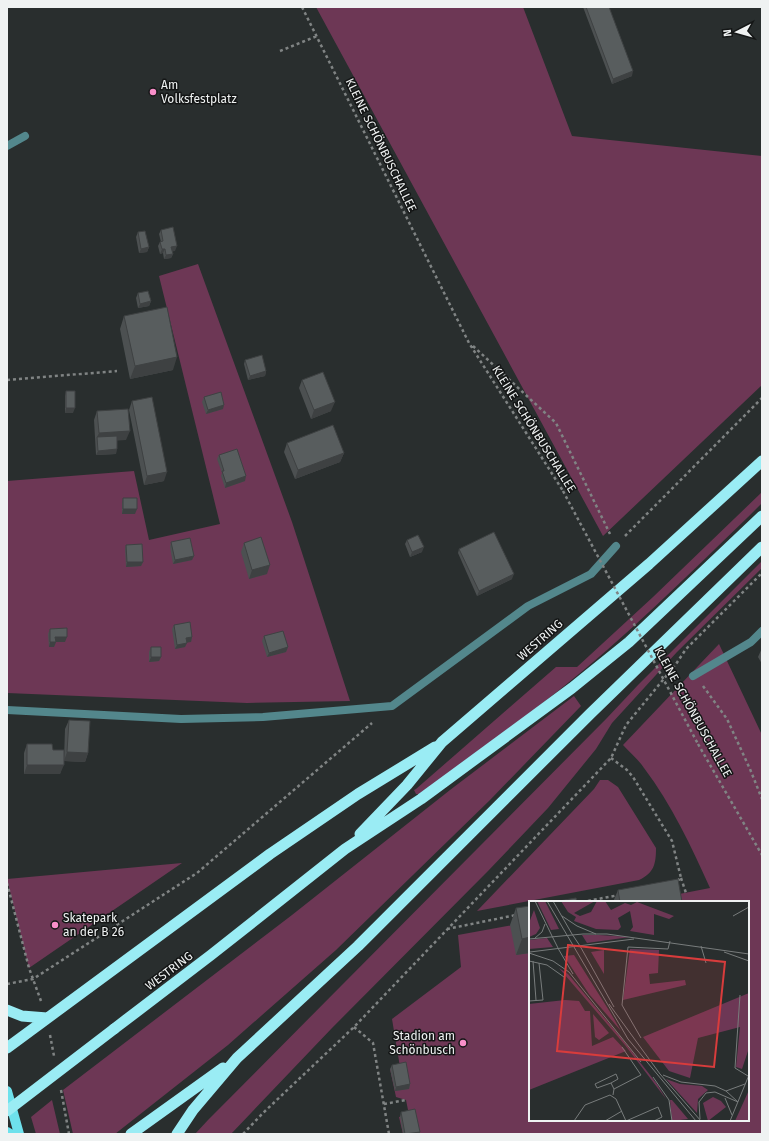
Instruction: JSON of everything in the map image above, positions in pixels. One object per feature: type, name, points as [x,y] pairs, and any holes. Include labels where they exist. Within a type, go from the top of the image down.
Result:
[{"type":"highway","name":"WESTRING","points":[[345,848],[407,785],[442,742],[649,564],[762,462]]},
{"type":"highway","name":"WESTRING","points":[[7,1111],[212,955],[345,848],[421,799],[572,688],[629,642],[762,516]]},
{"type":"highway","points":[[131,1134],[236,1058],[358,946],[590,714],[762,547]]},
{"type":"highway","points":[[7,1048],[270,854],[358,794],[442,742]]},
{"type":"highway","points":[[7,1010],[22,1016],[47,1018]]},
{"type":"highway","points":[[177,1134],[193,1110],[236,1058]]},
{"type":"main road","points":[[7,1091],[19,1134]]},
{"type":"lane","points":[[7,146],[25,136]]},
{"type":"lane","points":[[7,710],[181,718],[263,717],[392,706],[528,606],[591,574],[616,546]]},
{"type":"lane","points":[[693,676],[751,642],[762,631]]},
{"type":"path","name":"KLEINE SCHÖNBUSCHALLEE","points":[[302,7],[469,343],[563,491],[698,744],[762,856]]},
{"type":"path","points":[[280,51],[317,36]]},
{"type":"path","points":[[469,343],[556,423],[616,546],[762,398]]},
{"type":"path","points":[[7,380],[117,371]]},
{"type":"path","points":[[243,1134],[262,1113],[354,1027],[611,758],[626,725],[676,664],[686,649],[762,573]]},
{"type":"path","points":[[676,664],[701,682],[727,719],[762,799]]},
{"type":"path","points":[[7,984],[33,979],[197,872],[392,706]]},
{"type":"path","points":[[611,758],[627,770],[633,777],[672,841],[686,893]]},
{"type":"path","points":[[671,884],[681,878]]},
{"type":"path","points":[[588,901],[620,894]]},
{"type":"path","points":[[446,929],[522,914]]},
{"type":"path","points":[[354,1027],[373,1043],[389,1134]]},
{"type":"path","points":[[384,1104],[406,1100]]},
{"type":"shaded area","points":[[316,7],[523,7],[572,136],[762,156],[762,385],[603,536]]},
{"type":"shaded area","points":[[198,264],[292,522],[350,701],[247,703],[7,693],[7,481],[134,471],[149,540],[220,524],[159,276]]},
{"type":"shaded area","points":[[762,492],[762,503],[679,584],[583,671],[429,787],[419,794],[416,794],[414,790],[556,667],[577,667],[653,597]]},
{"type":"shaded area","points":[[762,561],[762,568],[677,652],[612,723],[596,749],[548,808],[488,871],[332,1028],[231,1134],[195,1134],[638,685]]},
{"type":"shaded area","points":[[719,644],[762,735],[762,1134],[403,1134],[399,1117],[409,1115],[406,1100],[396,1097],[390,1069],[400,1067],[392,1019],[461,967],[458,935],[529,922],[529,1121],[749,1121],[749,901],[643,901],[710,888],[688,841],[663,796],[642,765],[623,745]]},
{"type":"shaded area","points":[[574,696],[581,706],[490,800],[336,950],[228,1045],[115,1134],[73,1134],[63,1090],[292,915],[450,790]]},
{"type":"shaded area","points":[[600,780],[608,780],[618,787],[656,848],[655,863],[651,871],[639,880],[477,911],[594,789]]},
{"type":"shaded area","name":"Skatepark an der B 26","points":[[182,863],[29,968],[7,879]]},
{"type":"shaded area","points":[[52,1100],[60,1134],[36,1134],[31,1117]]},
{"type":"building","points":[[586,7],[609,7],[633,71],[613,79]]},
{"type":"building","points":[[173,227],[177,246],[171,247],[173,254],[166,255],[165,249],[162,249],[160,242],[163,241],[161,230]]},
{"type":"building","points":[[145,231],[149,247],[141,249],[138,232]]},
{"type":"building","points":[[148,291],[151,301],[140,304],[138,293]]},
{"type":"building","points":[[167,307],[177,357],[135,366],[124,316]]},
{"type":"building","points":[[262,355],[266,371],[250,376],[245,360]]},
{"type":"building","points":[[323,372],[335,402],[314,410],[302,380]]},
{"type":"building","points":[[66,391],[75,391],[75,408],[66,408]]},
{"type":"building","points":[[221,392],[224,405],[208,410],[204,397]]},
{"type":"building","points":[[152,397],[167,472],[147,476],[132,401]]},
{"type":"building","points":[[128,409],[130,431],[99,433],[97,411]]},
{"type":"building","points":[[333,425],[344,453],[298,470],[287,443]]},
{"type":"building","points":[[117,436],[117,449],[98,451],[97,437]]},
{"type":"building","points":[[237,449],[246,476],[226,483],[219,455]]},
{"type":"building","points":[[123,498],[137,498],[137,509],[123,509]]},
{"type":"building","points":[[494,532],[514,574],[479,591],[459,549]]},
{"type":"building","points":[[418,535],[424,547],[412,552],[407,540]]},
{"type":"building","points":[[261,537],[270,565],[252,570],[244,543]]},
{"type":"building","points":[[190,538],[194,556],[175,560],[171,542]]},
{"type":"building","points":[[142,544],[143,562],[127,562],[126,545]]},
{"type":"building","points":[[190,622],[192,637],[186,638],[187,643],[177,645],[174,625]]},
{"type":"building","points":[[67,628],[67,637],[55,637],[56,642],[50,642],[50,629]]},
{"type":"building","points":[[283,631],[288,647],[269,653],[264,636]]},
{"type":"building","points":[[151,647],[161,647],[161,657],[151,657]]},
{"type":"building","points":[[69,720],[90,721],[88,753],[67,752]]},
{"type":"building","points":[[27,744],[52,744],[53,750],[64,750],[64,765],[27,765]]},
{"type":"building","points":[[678,879],[682,901],[620,901],[618,890]]},
{"type":"building","points":[[576,898],[577,901],[559,901]]},
{"type":"building","points":[[529,906],[529,937],[522,939],[516,908]]},
{"type":"building","points":[[406,1062],[410,1084],[396,1087],[392,1065]]},
{"type":"building","points":[[415,1109],[420,1132],[405,1134],[401,1112]]},
{"type":"place","name":"Am Volksfestplatz","points":[[153,92]]},
{"type":"place","name":"Skatepark an der B 26","points":[[55,925]]},
{"type":"place","name":"Stadion am Schönbusch","points":[[463,1043]]}]
